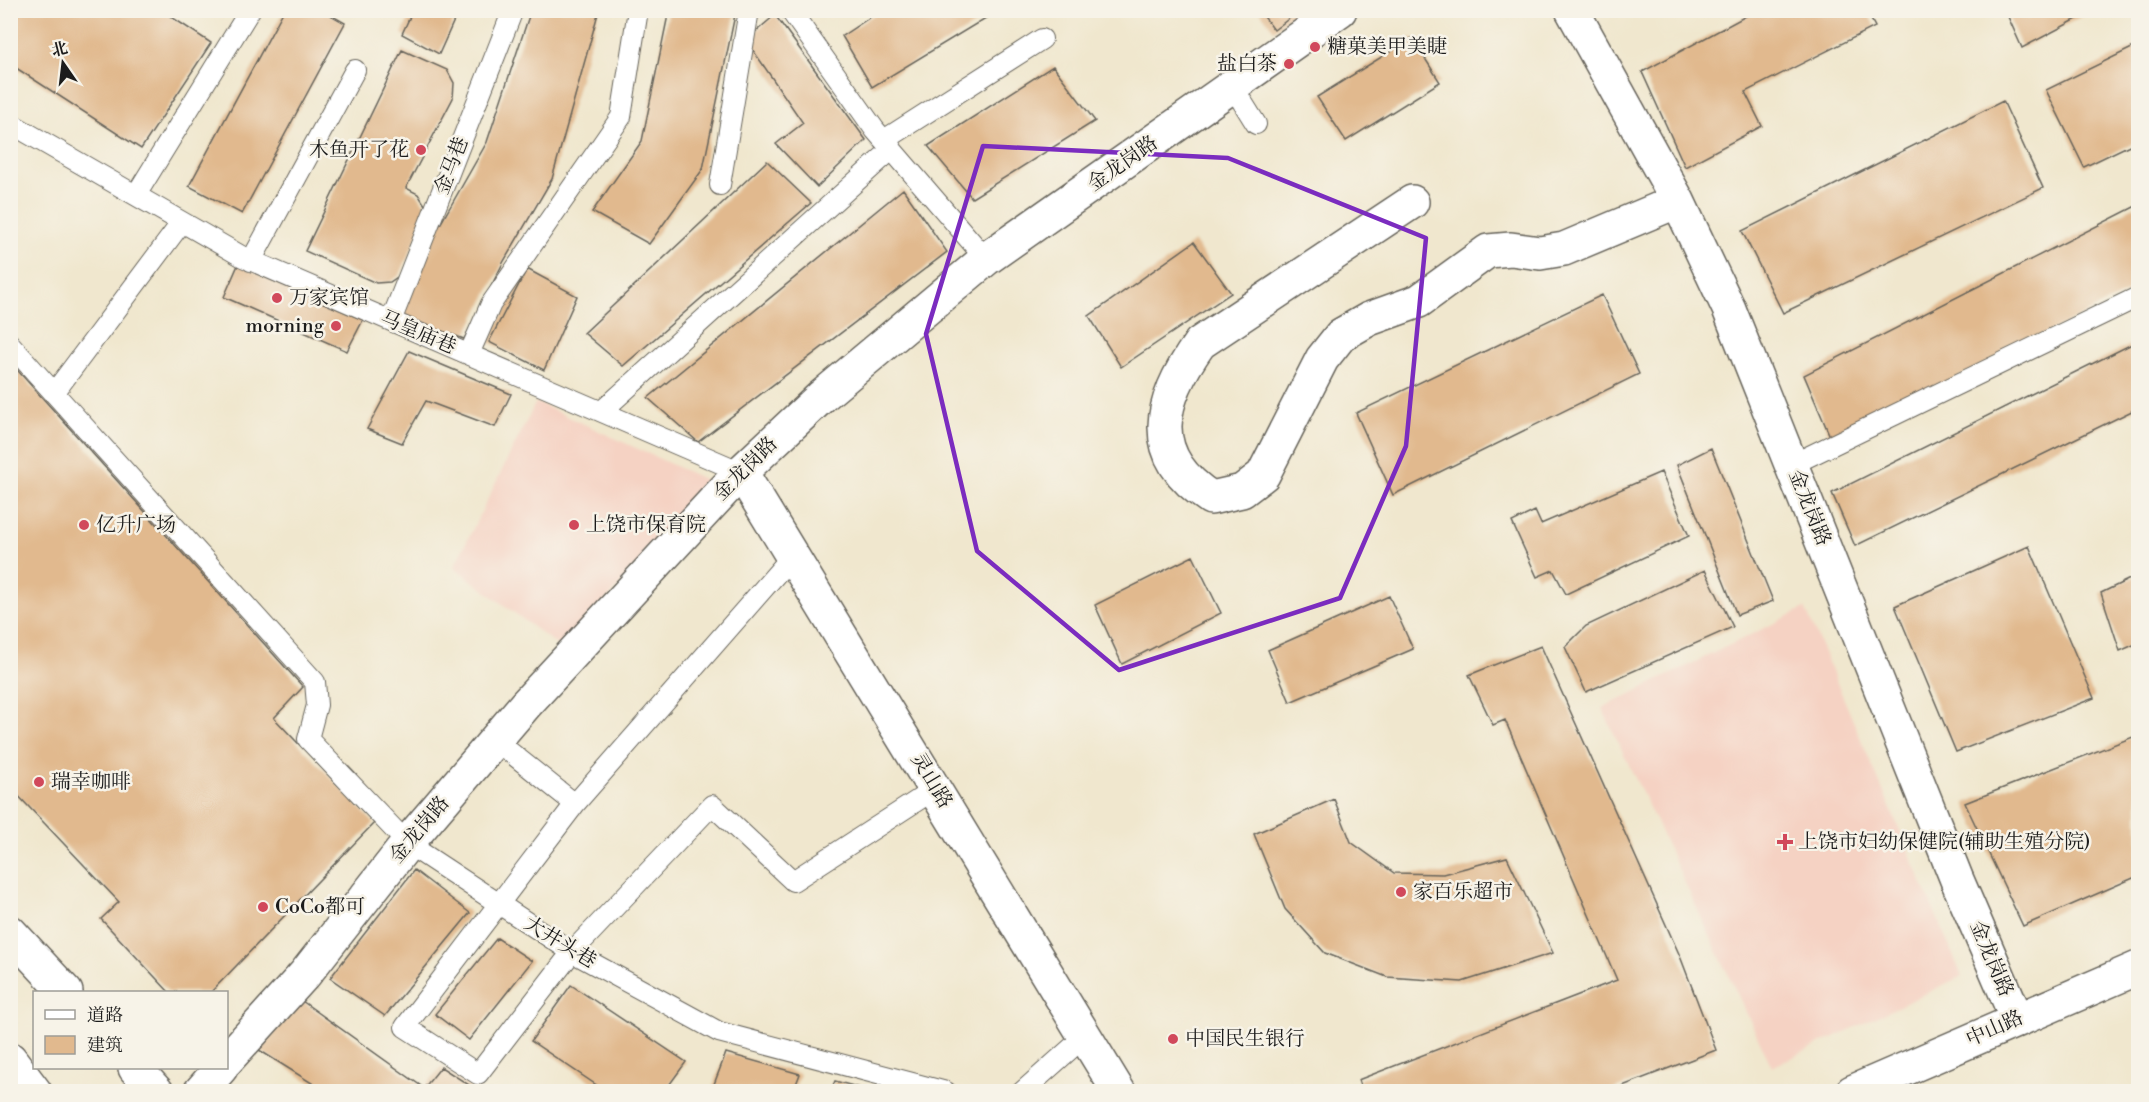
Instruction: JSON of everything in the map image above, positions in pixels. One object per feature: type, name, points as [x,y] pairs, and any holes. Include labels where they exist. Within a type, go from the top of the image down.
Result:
[{"type":"street","name":"金龙岗路","points":[[228,1059],[305,974],[408,844],[495,740],[741,472],[820,397],[986,259],[1340,10]]},
{"type":"street","name":"金龙岗路","points":[[1580,13],[1678,201],[1729,309],[1957,880],[2017,1019]]},
{"type":"street","points":[[1412,202],[1200,343],[1181,370],[1169,399],[1165,432],[1172,462],[1189,484],[1211,498],[1242,491],[1263,475],[1322,359],[1341,334],[1369,320],[1419,301],[1488,251],[1511,249],[1540,253],[1564,249],[1678,201]]},
{"type":"street","name":"灵山路","points":[[741,472],[1119,1092]]},
{"type":"street","points":[[10,932],[64,991]]},
{"type":"street","name":"中山路","points":[[1852,1092],[2139,968]]},
{"type":"street","points":[[10,1059],[34,1092]]},
{"type":"street","points":[[136,1069],[157,1092]]},
{"type":"lane","points":[[136,195],[250,10]]},
{"type":"lane","name":"金马巷","points":[[391,321],[513,10]]},
{"type":"lane","points":[[469,354],[491,304],[621,117],[638,10]]},
{"type":"lane","points":[[720,184],[749,10]]},
{"type":"lane","points":[[790,10],[888,145],[986,259]]},
{"type":"lane","points":[[602,411],[888,145],[1042,39]]},
{"type":"lane","points":[[251,261],[355,70]]},
{"type":"lane","points":[[1233,87],[1256,124]]},
{"type":"lane","name":"马皇庙巷","points":[[10,123],[251,261],[741,472]]},
{"type":"lane","points":[[10,344],[54,393],[182,222]]},
{"type":"lane","points":[[1791,465],[2139,297]]},
{"type":"lane","name":"大井头巷","points":[[54,393],[315,682],[317,705],[308,739],[408,844],[572,952],[718,1032],[946,1092]]},
{"type":"lane","points":[[793,555],[575,804],[405,1027],[478,1074],[572,952],[712,804],[793,881],[935,789]]},
{"type":"lane","points":[[495,740],[575,804]]},
{"type":"lane","points":[[1022,1092],[1086,1036]]},
{"type":"highlighted area","points":[[983,146],[1228,158],[1426,238],[1406,446],[1340,598],[1119,670],[977,551],[926,334]]},
{"type":"shaded area","name":"上饶市保育院","points":[[536,402],[712,483],[562,649],[454,567]]},
{"type":"shaded area","name":"上饶市妇幼保健院(辅助生殖分院)","points":[[1805,608],[1962,976],[1772,1067],[1602,708]]},
{"type":"building","points":[[10,10],[161,10],[211,43],[141,149],[10,64]]},
{"type":"building","points":[[284,10],[322,10],[345,23],[242,214],[189,186]]},
{"type":"building","points":[[413,10],[445,10],[456,16],[439,54],[402,34]]},
{"type":"building","points":[[531,10],[599,10],[552,179],[504,261],[464,339],[401,316],[437,230],[487,142]]},
{"type":"building","points":[[669,10],[736,10],[703,169],[649,244],[592,212],[642,141]]},
{"type":"building","points":[[881,10],[999,10],[872,87],[842,36]]},
{"type":"building","points":[[1259,10],[1300,10],[1274,30]]},
{"type":"building","points":[[1757,10],[1866,10],[1875,27],[1745,92],[1762,126],[1685,167],[1642,72]]},
{"type":"building","points":[[2005,10],[2094,10],[2022,48]]},
{"type":"building","points":[[775,15],[866,140],[817,187],[776,144],[803,123],[746,40]]},
{"type":"building","points":[[1412,38],[1440,82],[1346,141],[1317,97]]},
{"type":"building","points":[[2138,45],[2138,141],[2084,167],[2046,90]]},
{"type":"building","points":[[402,50],[447,70],[454,83],[453,98],[406,188],[418,194],[425,205],[425,217],[400,275],[390,282],[376,283],[305,251]]},
{"type":"building","points":[[1053,66],[1095,121],[972,198],[928,146]]},
{"type":"building","points":[[2003,101],[2043,188],[1783,313],[1742,231]]},
{"type":"building","points":[[767,161],[811,203],[623,366],[584,333]]},
{"type":"building","points":[[903,189],[947,252],[698,442],[648,398]]},
{"type":"building","points":[[2138,205],[2138,287],[1832,441],[1804,375]]},
{"type":"building","points":[[1194,242],[1231,293],[1121,367],[1089,316]]},
{"type":"building","points":[[238,265],[363,320],[347,351],[224,297]]},
{"type":"building","points":[[527,269],[577,296],[544,370],[489,342]]},
{"type":"building","points":[[1602,295],[1639,374],[1393,495],[1356,413]]},
{"type":"building","points":[[2138,341],[2138,408],[1855,546],[1832,493]]},
{"type":"building","points":[[409,351],[511,394],[495,427],[426,401],[402,443],[367,429]]},
{"type":"building","name":"亿升广场","points":[[10,362],[303,687],[274,718],[374,823],[212,991],[168,991],[101,919],[119,902],[10,787]]},
{"type":"building","points":[[1711,448],[1773,601],[1737,615],[1677,465]]},
{"type":"building","points":[[1661,472],[1689,536],[1566,594],[1553,570],[1537,577],[1512,522],[1535,511],[1541,524]]},
{"type":"building","points":[[2029,546],[2094,698],[1956,752],[1895,606]]},
{"type":"building","points":[[1193,556],[1221,613],[1122,664],[1095,605]]},
{"type":"building","points":[[1705,570],[1733,627],[1586,692],[1565,647],[1586,626]]},
{"type":"building","points":[[2138,575],[2138,643],[2120,651],[2101,593]]},
{"type":"building","points":[[1389,596],[1413,649],[1290,702],[1268,650]]},
{"type":"building","points":[[1541,646],[1680,956],[1716,1050],[1607,1092],[1362,1092],[1358,1080],[1617,980],[1505,720],[1493,725],[1469,675]]},
{"type":"building","points":[[2138,735],[2138,876],[2023,926],[1965,803]]},
{"type":"building","name":"家百乐超市","points":[[1334,799],[1351,842],[1394,873],[1443,874],[1507,857],[1553,953],[1462,982],[1387,977],[1325,953],[1285,909],[1254,834]]},
{"type":"building","points":[[414,870],[470,913],[385,1016],[330,978]]},
{"type":"building","points":[[497,938],[532,961],[469,1040],[435,1014]]},
{"type":"building","points":[[571,985],[686,1062],[664,1092],[607,1092],[531,1041]]},
{"type":"building","points":[[302,1001],[424,1088],[441,1067],[480,1092],[326,1092],[259,1050]]},
{"type":"building","points":[[726,1053],[800,1074],[793,1092],[711,1092]]},
{"type":"building","points":[[835,1081],[872,1091],[872,1092],[830,1092]]},
{"type":"place","name":"糖菓美甲美睫","points":[[1315,47]]},
{"type":"place","name":"盐白茶","points":[[1289,64]]},
{"type":"place","name":"木鱼开了花","points":[[421,150]]},
{"type":"place","name":"万家宾馆","points":[[277,298]]},
{"type":"place","name":"morning","points":[[336,326]]},
{"type":"place","name":"亿升广场","points":[[84,525]]},
{"type":"place","name":"上饶市保育院","points":[[574,525]]},
{"type":"place","name":"瑞幸咖啡","points":[[39,782]]},
{"type":"place","name":"上饶市妇幼保健院(辅助生殖分院)","points":[[1785,842]]},
{"type":"place","name":"家百乐超市","points":[[1401,892]]},
{"type":"place","name":"CoCo都可","points":[[263,907]]},
{"type":"place","name":"中国民生银行","points":[[1173,1039]]}]
